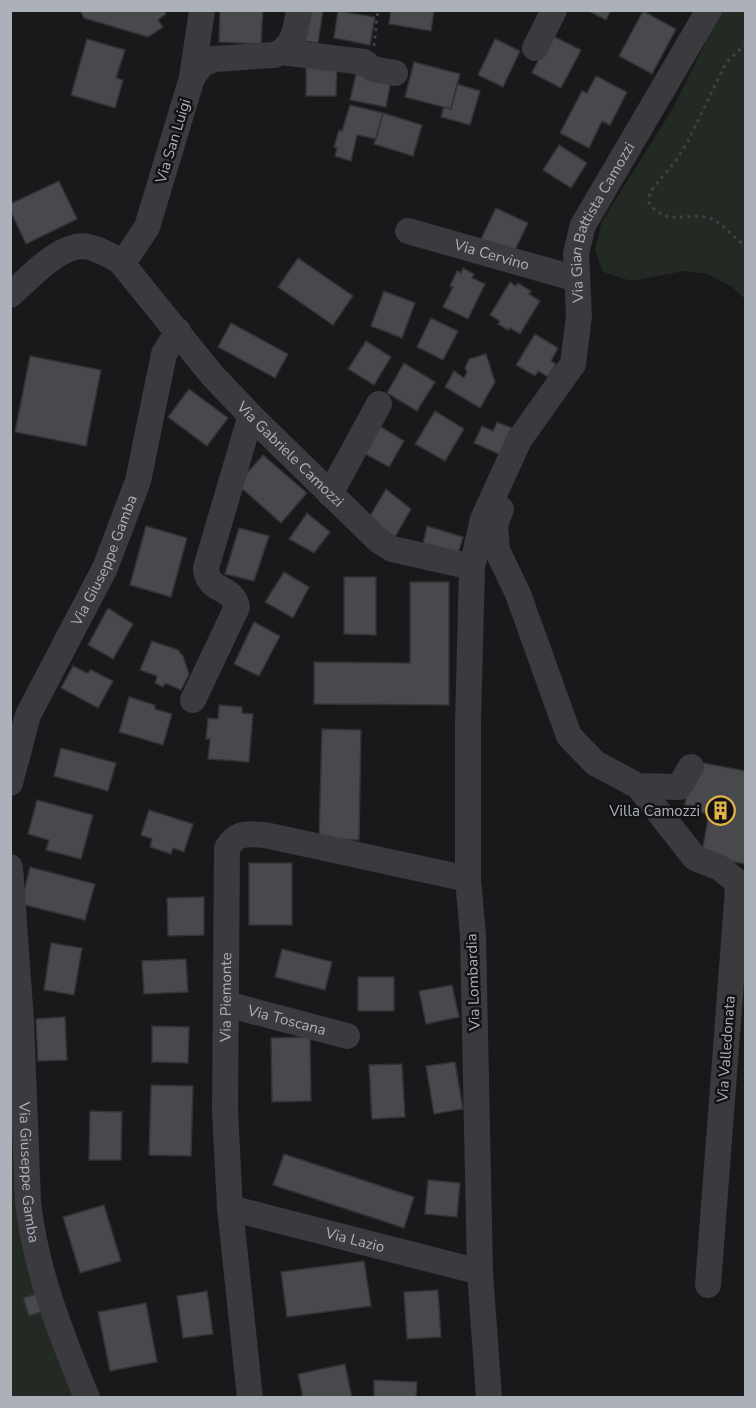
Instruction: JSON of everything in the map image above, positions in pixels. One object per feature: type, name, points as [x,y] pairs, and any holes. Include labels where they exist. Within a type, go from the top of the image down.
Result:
[{"type":"street","name":"Via San Luigi","points":[[120,261],[129,254],[147,227],[192,78],[202,10]]},
{"type":"street","points":[[192,78],[201,65],[213,58],[274,55],[281,52],[291,44],[299,10]]},
{"type":"street","points":[[535,48],[554,10]]},
{"type":"street","name":"Via Gian Battista Camozzi","points":[[472,567],[483,519],[519,440],[573,364],[579,316],[576,253],[583,225],[709,10]]},
{"type":"street","points":[[198,38],[207,54],[213,58]]},
{"type":"street","points":[[281,52],[364,63],[373,69],[395,73]]},
{"type":"street","name":"Via Cervino","points":[[408,231],[577,279]]},
{"type":"street","points":[[10,295],[46,262],[78,246],[89,247],[120,261]]},
{"type":"street","name":"Via Gabriele Camozzi","points":[[120,261],[212,375],[378,540],[392,549],[472,567]]},
{"type":"street","name":"Via Giuseppe Gamba","points":[[10,783],[28,715],[105,568],[138,481],[164,354],[178,331]]},
{"type":"street","points":[[330,494],[379,404]]},
{"type":"street","points":[[193,700],[237,608],[236,600],[230,594],[210,583],[206,576],[206,568],[248,425],[253,418]]},
{"type":"street","points":[[519,440],[521,460],[495,525],[497,550],[518,594],[568,736],[595,764],[638,786],[680,787],[691,767]]},
{"type":"street","name":"Via Lombardia","points":[[472,567],[468,722],[468,879],[473,936],[480,1272],[489,1398]]},
{"type":"street","name":"Via Valledonata","points":[[638,786],[695,858],[720,868],[735,880],[738,889],[708,1285]]},
{"type":"street","name":"Via Piemonte","points":[[250,1398],[230,1208],[225,1111],[227,848],[234,838],[245,834],[265,836],[468,879]]},
{"type":"street","name":"Via Giuseppe Gamba","points":[[10,867],[21,1021],[30,1226],[55,1318],[87,1398]]},
{"type":"street","name":"Via Toscana","points":[[226,1004],[347,1036]]},
{"type":"street","name":"Via Lazio","points":[[230,1208],[480,1272]]},
{"type":"path","points":[[364,63],[372,53],[378,10]]},
{"type":"path","points":[[746,44],[726,63],[687,143],[650,192],[649,203],[663,216],[709,218],[723,225],[746,246]]},
{"type":"shaded area","points":[[721,11],[745,11],[745,299],[732,287],[708,274],[684,271],[631,281],[603,272],[595,250],[602,221],[672,110]]},
{"type":"shaded area","points":[[10,1108],[20,1108],[78,1397],[11,1397]]},
{"type":"building","points":[[80,10],[164,10],[166,14],[158,20],[163,27],[148,37],[84,18]]},
{"type":"building","points":[[220,10],[263,10],[261,44],[219,42]]},
{"type":"building","points":[[300,10],[323,10],[318,43],[295,40]]},
{"type":"building","points":[[391,10],[434,10],[431,31],[389,24]]},
{"type":"building","points":[[587,10],[611,10],[606,20]]},
{"type":"building","points":[[338,11],[375,17],[370,45],[334,38]]},
{"type":"building","points":[[643,11],[676,29],[652,74],[619,56]]},
{"type":"building","points":[[551,35],[581,50],[561,88],[532,73]]},
{"type":"building","points":[[87,39],[125,50],[116,78],[123,80],[115,108],[71,95]]},
{"type":"building","points":[[495,39],[520,51],[503,87],[478,75]]},
{"type":"building","points":[[414,62],[460,74],[451,109],[405,97]]},
{"type":"building","points":[[306,65],[337,65],[336,96],[306,96]]},
{"type":"building","points":[[356,74],[391,80],[386,107],[350,100]]},
{"type":"building","points":[[596,76],[627,92],[610,125],[602,121],[589,148],[560,133],[582,91],[587,93]]},
{"type":"building","points":[[457,84],[480,91],[470,125],[441,117],[444,107],[451,109]]},
{"type":"building","points":[[350,105],[383,113],[376,139],[357,135],[351,161],[335,156],[337,148],[334,147]]},
{"type":"building","points":[[383,113],[422,125],[413,156],[374,144]]},
{"type":"building","points":[[559,145],[587,163],[571,188],[543,170]]},
{"type":"building","points":[[59,181],[77,219],[26,244],[10,210],[10,204]]},
{"type":"building","points":[[496,208],[528,223],[514,252],[480,241]]},
{"type":"building","points":[[298,258],[353,296],[333,325],[278,287]]},
{"type":"building","points":[[463,268],[474,274],[472,278],[485,284],[468,319],[443,307],[453,287],[450,286],[457,271],[461,273]]},
{"type":"building","points":[[510,282],[516,286],[518,283],[531,291],[529,294],[540,301],[520,334],[498,324],[500,321],[490,315]]},
{"type":"building","points":[[384,291],[415,303],[402,338],[371,326]]},
{"type":"building","points":[[431,318],[458,331],[443,360],[417,347]]},
{"type":"building","points":[[231,323],[288,354],[275,378],[218,347]]},
{"type":"building","points":[[535,334],[558,348],[551,361],[556,364],[548,377],[538,371],[535,376],[516,365]]},
{"type":"building","points":[[366,341],[391,357],[374,385],[348,369]]},
{"type":"building","points":[[486,354],[495,382],[480,408],[445,387],[454,371],[464,378],[469,359]]},
{"type":"building","points":[[30,356],[101,370],[86,446],[15,432]]},
{"type":"building","points":[[404,363],[435,382],[417,411],[387,393]]},
{"type":"building","points":[[189,389],[228,418],[207,446],[168,417]]},
{"type":"building","points":[[435,411],[464,429],[445,461],[415,444]]},
{"type":"building","points":[[497,422],[517,430],[505,457],[474,443],[482,426],[493,431]]},
{"type":"building","points":[[378,425],[404,441],[389,467],[362,452]]},
{"type":"building","points":[[263,455],[307,493],[281,523],[237,484]]},
{"type":"building","points":[[386,489],[411,509],[395,537],[367,521]]},
{"type":"building","points":[[307,513],[330,532],[314,553],[289,539]]},
{"type":"building","points":[[146,526],[187,538],[171,597],[130,585]]},
{"type":"building","points":[[427,526],[463,537],[458,553],[423,544]]},
{"type":"building","points":[[239,528],[269,536],[254,581],[225,574]]},
{"type":"building","points":[[284,572],[309,587],[293,618],[265,602]]},
{"type":"building","points":[[344,577],[376,577],[376,635],[344,634]]},
{"type":"building","points":[[410,582],[449,582],[449,705],[314,704],[314,662],[410,663]]},
{"type":"building","points":[[108,608],[133,624],[113,659],[88,645]]},
{"type":"building","points":[[254,622],[280,636],[259,676],[234,664]]},
{"type":"building","points":[[152,641],[178,650],[183,656],[189,674],[181,690],[165,683],[163,687],[155,683],[157,676],[140,670]]},
{"type":"building","points":[[73,666],[87,673],[91,670],[113,681],[98,708],[61,688]]},
{"type":"building","points":[[129,697],[155,705],[155,709],[172,714],[163,745],[119,732]]},
{"type":"building","points":[[219,705],[242,707],[242,713],[253,714],[249,762],[208,759],[210,739],[206,739],[208,718],[218,719]]},
{"type":"building","points":[[322,729],[361,730],[359,840],[319,839]]},
{"type":"building","points":[[61,748],[116,763],[108,791],[54,776]]},
{"type":"building","name":"Villa Camozzi","points":[[693,761],[746,771],[746,864],[701,856],[709,814],[684,809]]},
{"type":"building","points":[[37,800],[93,815],[81,859],[46,850],[49,840],[28,834]]},
{"type":"building","points":[[149,810],[193,824],[184,852],[173,848],[171,854],[150,847],[152,839],[141,835]]},
{"type":"building","points":[[249,863],[292,863],[292,925],[249,925]]},
{"type":"building","points":[[30,867],[95,884],[85,920],[21,904]]},
{"type":"building","points":[[204,897],[204,935],[168,936],[167,898]]},
{"type":"building","points":[[51,943],[82,948],[74,995],[44,990]]},
{"type":"building","points":[[282,949],[332,962],[325,990],[275,977]]},
{"type":"building","points":[[186,959],[188,992],[144,994],[142,961]]},
{"type":"building","points":[[358,977],[394,977],[394,1011],[358,1011]]},
{"type":"building","points":[[452,985],[459,1017],[426,1024],[419,991]]},
{"type":"building","points":[[65,1017],[67,1060],[38,1061],[36,1019]]},
{"type":"building","points":[[152,1026],[189,1027],[188,1063],[152,1062]]},
{"type":"building","points":[[310,1037],[311,1101],[272,1102],[271,1038]]},
{"type":"building","points":[[455,1062],[463,1109],[434,1114],[426,1066]]},
{"type":"building","points":[[402,1064],[405,1117],[372,1119],[369,1065]]},
{"type":"building","points":[[151,1085],[193,1086],[191,1156],[149,1155]]},
{"type":"building","points":[[90,1111],[122,1112],[121,1160],[89,1160]]},
{"type":"building","points":[[284,1154],[414,1197],[404,1228],[273,1185]]},
{"type":"building","points":[[428,1180],[460,1183],[457,1217],[425,1214]]},
{"type":"building","points":[[104,1205],[121,1261],[80,1273],[63,1217]]},
{"type":"building","points":[[364,1261],[371,1306],[287,1317],[281,1272]]},
{"type":"building","points":[[438,1290],[441,1337],[407,1339],[404,1292]]},
{"type":"building","points":[[207,1291],[213,1334],[183,1338],[177,1296]]},
{"type":"building","points":[[39,1293],[45,1311],[29,1316],[23,1298]]},
{"type":"building","points":[[146,1303],[157,1362],[110,1371],[98,1312]]},
{"type":"building","points":[[345,1364],[352,1398],[303,1398],[298,1374]]},
{"type":"building","points":[[374,1380],[417,1382],[416,1398],[374,1398]]},
{"type":"place","name":"Villa Camozzi","points":[[721,811]]}]
